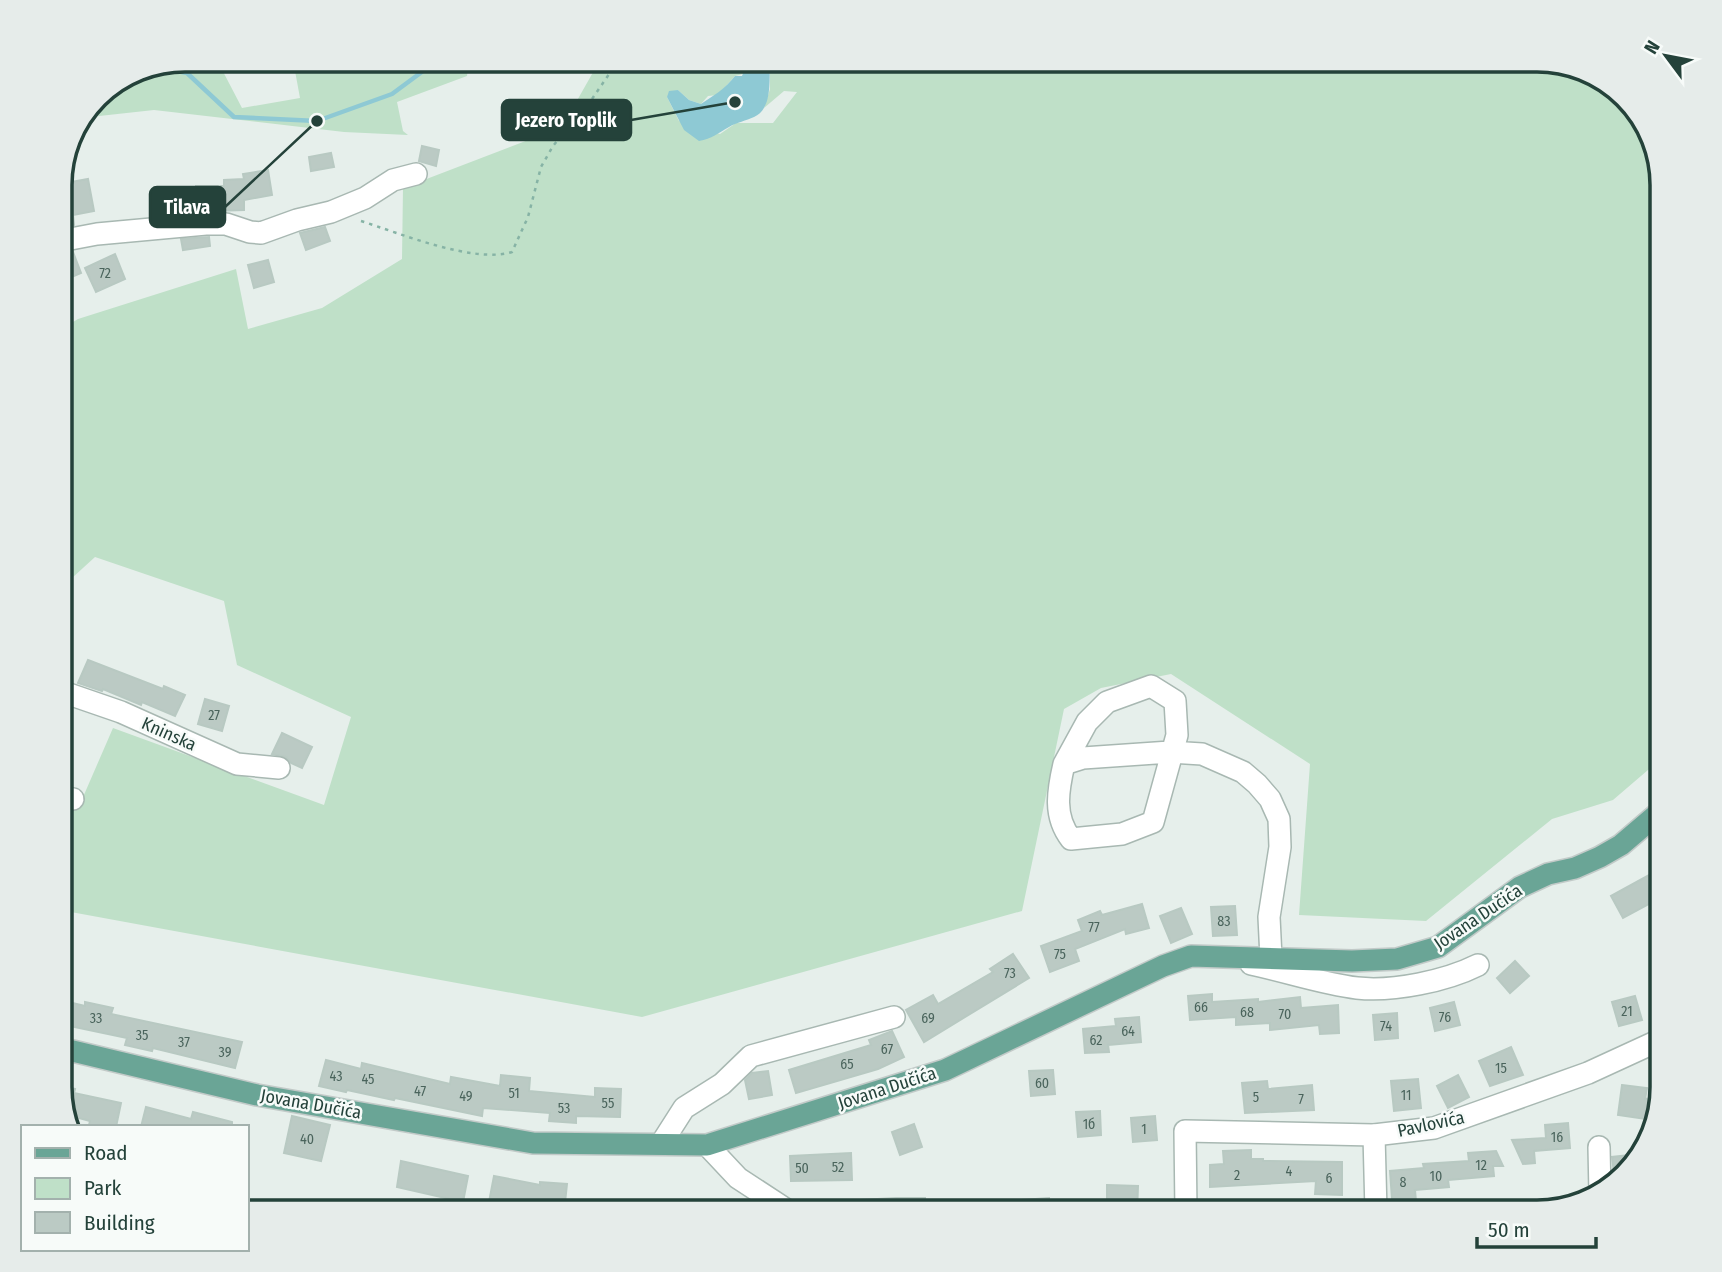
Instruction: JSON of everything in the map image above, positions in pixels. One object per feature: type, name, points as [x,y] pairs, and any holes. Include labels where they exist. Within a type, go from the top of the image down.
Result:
[{"type":"main road","name":"Jovana Dučića","points":[[72,1051],[257,1095],[533,1143],[706,1145],[945,1069],[1163,966],[1191,956],[1352,961],[1397,959],[1438,947],[1520,887],[1548,874],[1575,868],[1600,858],[1650,820]]},
{"type":"street","points":[[72,240],[206,223],[261,233],[297,220],[331,212],[365,198],[393,180],[416,174]]},
{"type":"street","points":[[1151,686],[1175,701],[1177,735],[1170,752],[1168,770],[1153,822],[1122,834],[1071,839],[1062,827],[1057,793],[1064,764],[1087,722],[1107,702],[1151,686]]},
{"type":"street","name":"Kninska","points":[[72,695],[121,712],[237,764],[279,768]]},
{"type":"street","points":[[1064,764],[1083,758],[1170,752],[1202,754],[1234,768],[1257,784],[1270,799],[1279,819],[1280,847],[1269,917],[1271,958]]},
{"type":"street","points":[[1225,958],[1358,988],[1412,985],[1463,973],[1478,965]]},
{"type":"street","points":[[661,1144],[684,1108],[722,1084],[751,1056],[894,1017]]},
{"type":"street","name":"Pavlovića","points":[[1186,1200],[1185,1131],[1374,1135],[1434,1128],[1588,1073],[1650,1045]]},
{"type":"street","points":[[1374,1135],[1376,1200]]},
{"type":"street","points":[[706,1145],[738,1178],[771,1200]]},
{"type":"street","points":[[1599,1147],[1600,1181]]},
{"type":"path","points":[[331,212],[429,243],[500,256],[512,252],[528,217],[541,167],[547,156],[611,72]]},
{"type":"green space","points":[[223,72],[242,108],[300,98],[295,72],[468,72],[467,76],[397,102],[403,131],[408,135],[344,132],[154,110],[95,117],[122,91],[141,80],[163,74]]},
{"type":"green space","points":[[593,72],[751,72],[735,76],[718,95],[708,96],[701,104],[689,100],[678,90],[667,97],[679,121],[720,134],[736,123],[773,123],[797,92],[784,91],[764,108],[770,89],[770,72],[1537,72],[1552,73],[1587,83],[1606,95],[1631,122],[1639,135],[1649,170],[1650,768],[1613,800],[1552,819],[1426,921],[1299,915],[1310,764],[1171,674],[1101,688],[1064,709],[1022,911],[642,1017],[72,912],[72,804],[80,804],[113,728],[324,805],[351,717],[237,665],[224,601],[95,557],[72,578],[72,323],[236,269],[248,329],[322,308],[402,259],[403,188],[562,127]]},
{"type":"water","points":[[743,72],[770,72],[767,102],[760,113],[704,140],[699,141],[684,130],[667,97],[669,91],[678,90],[689,100],[701,104],[735,76],[742,76]]},
{"type":"building","points":[[422,146],[439,150],[436,166],[419,161]]},
{"type":"building","points":[[331,153],[334,167],[311,171],[309,157]]},
{"type":"building","points":[[268,170],[272,195],[244,200],[244,210],[213,211],[212,201],[196,201],[196,186],[224,186],[224,180],[244,179],[243,174]]},
{"type":"building","points":[[88,179],[94,211],[73,215],[72,225],[72,182]]},
{"type":"building","points":[[325,227],[330,241],[306,250],[300,233]]},
{"type":"building","points":[[209,237],[210,246],[183,250],[181,239]]},
{"type":"building","points":[[72,252],[81,273],[72,277]]},
{"type":"building","points":[[115,254],[125,279],[96,292],[85,268]]},
{"type":"building","points":[[268,260],[274,282],[254,288],[248,265]]},
{"type":"building","points":[[88,660],[185,695],[175,716],[142,702],[141,705],[103,689],[102,691],[78,683]]},
{"type":"building","points":[[205,699],[229,706],[222,731],[198,724]]},
{"type":"building","points":[[282,733],[312,747],[302,768],[291,763],[286,757],[272,754]]},
{"type":"building","points":[[1650,875],[1650,903],[1623,918],[1611,896]]},
{"type":"building","points":[[1142,904],[1149,928],[1126,934],[1125,929],[1075,949],[1079,961],[1050,972],[1041,946],[1082,931],[1078,920],[1100,911],[1102,915]]},
{"type":"building","points":[[1235,906],[1237,935],[1213,936],[1211,907]]},
{"type":"building","points":[[1181,908],[1192,934],[1171,943],[1160,916]]},
{"type":"building","points":[[1013,954],[1029,978],[924,1042],[906,1010],[933,995],[938,1004],[993,972],[990,969]]},
{"type":"building","points":[[1515,961],[1529,976],[1510,993],[1497,978]]},
{"type":"building","points":[[1212,994],[1212,1002],[1258,999],[1258,1002],[1300,997],[1301,1008],[1338,1005],[1339,1033],[1320,1034],[1319,1025],[1270,1030],[1270,1023],[1236,1025],[1236,1017],[1190,1020],[1188,996]]},
{"type":"building","points":[[1635,996],[1642,1020],[1619,1026],[1612,1002]]},
{"type":"building","points":[[85,1002],[113,1008],[111,1014],[242,1042],[235,1068],[153,1048],[152,1051],[125,1045],[127,1038],[72,1027],[72,1003],[85,1006]]},
{"type":"building","points":[[1454,1002],[1460,1025],[1435,1031],[1430,1008]]},
{"type":"building","points":[[1397,1013],[1398,1038],[1375,1040],[1373,1015]]},
{"type":"building","points":[[1139,1017],[1141,1042],[1108,1045],[1109,1052],[1085,1053],[1083,1029],[1116,1026],[1115,1019]]},
{"type":"building","points":[[892,1031],[904,1057],[878,1069],[796,1093],[789,1070],[871,1045],[869,1040]]},
{"type":"building","points":[[1511,1047],[1523,1075],[1490,1086],[1479,1061]]},
{"type":"building","points":[[326,1060],[361,1069],[362,1063],[450,1084],[451,1077],[500,1086],[501,1075],[530,1078],[529,1091],[595,1097],[595,1088],[621,1089],[620,1117],[576,1116],[576,1123],[549,1121],[550,1113],[483,1108],[482,1116],[395,1098],[394,1100],[347,1090],[346,1092],[319,1086]]},
{"type":"building","points":[[1053,1070],[1055,1094],[1031,1096],[1029,1071]]},
{"type":"building","points":[[768,1071],[772,1095],[749,1099],[745,1080],[752,1073]]},
{"type":"building","points":[[1458,1075],[1469,1097],[1448,1108],[1437,1086]]},
{"type":"building","points":[[1418,1079],[1421,1108],[1394,1111],[1391,1081]]},
{"type":"building","points":[[1267,1081],[1268,1089],[1312,1085],[1314,1110],[1245,1113],[1242,1083]]},
{"type":"building","points":[[1622,1085],[1647,1088],[1645,1099],[1649,1098],[1645,1119],[1618,1115]]},
{"type":"building","points":[[72,1088],[75,1089],[74,1093],[121,1103],[116,1125],[89,1125],[90,1121],[76,1117]]},
{"type":"building","points":[[146,1107],[191,1119],[193,1112],[232,1122],[232,1125],[142,1125]]},
{"type":"building","points":[[1100,1111],[1101,1135],[1078,1137],[1076,1112]]},
{"type":"building","points":[[292,1116],[330,1125],[321,1161],[284,1153]]},
{"type":"building","points":[[1155,1116],[1157,1140],[1133,1142],[1131,1118]]},
{"type":"building","points":[[1568,1123],[1570,1148],[1534,1151],[1535,1163],[1523,1164],[1512,1140],[1546,1138],[1545,1125]]},
{"type":"building","points":[[914,1124],[922,1147],[900,1155],[892,1132]]},
{"type":"building","points":[[1251,1150],[1251,1159],[1263,1161],[1342,1162],[1342,1195],[1315,1194],[1316,1181],[1210,1187],[1210,1165],[1224,1164],[1223,1151]]},
{"type":"building","points":[[1496,1151],[1503,1166],[1493,1166],[1494,1176],[1448,1180],[1449,1187],[1415,1190],[1416,1200],[1392,1200],[1390,1171],[1424,1168],[1423,1164],[1469,1161],[1468,1153]]},
{"type":"building","points":[[851,1153],[852,1180],[791,1181],[790,1156]]},
{"type":"building","points":[[1627,1155],[1614,1170],[1612,1157]]},
{"type":"building","points":[[401,1161],[468,1176],[463,1200],[397,1187]]},
{"type":"building","points":[[494,1176],[540,1185],[540,1182],[567,1184],[565,1200],[489,1200]]},
{"type":"building","points":[[1107,1185],[1138,1186],[1137,1200],[1107,1200]]},
{"type":"building","points":[[896,1198],[925,1198],[925,1200],[860,1200]]},
{"type":"waterway","points":[[183,72],[234,117],[317,121],[392,94],[422,72]]},
{"type":"place","name":"Jezero Toplik","points":[[735,102]]},
{"type":"place","name":"Tilava","points":[[317,121]]}]
